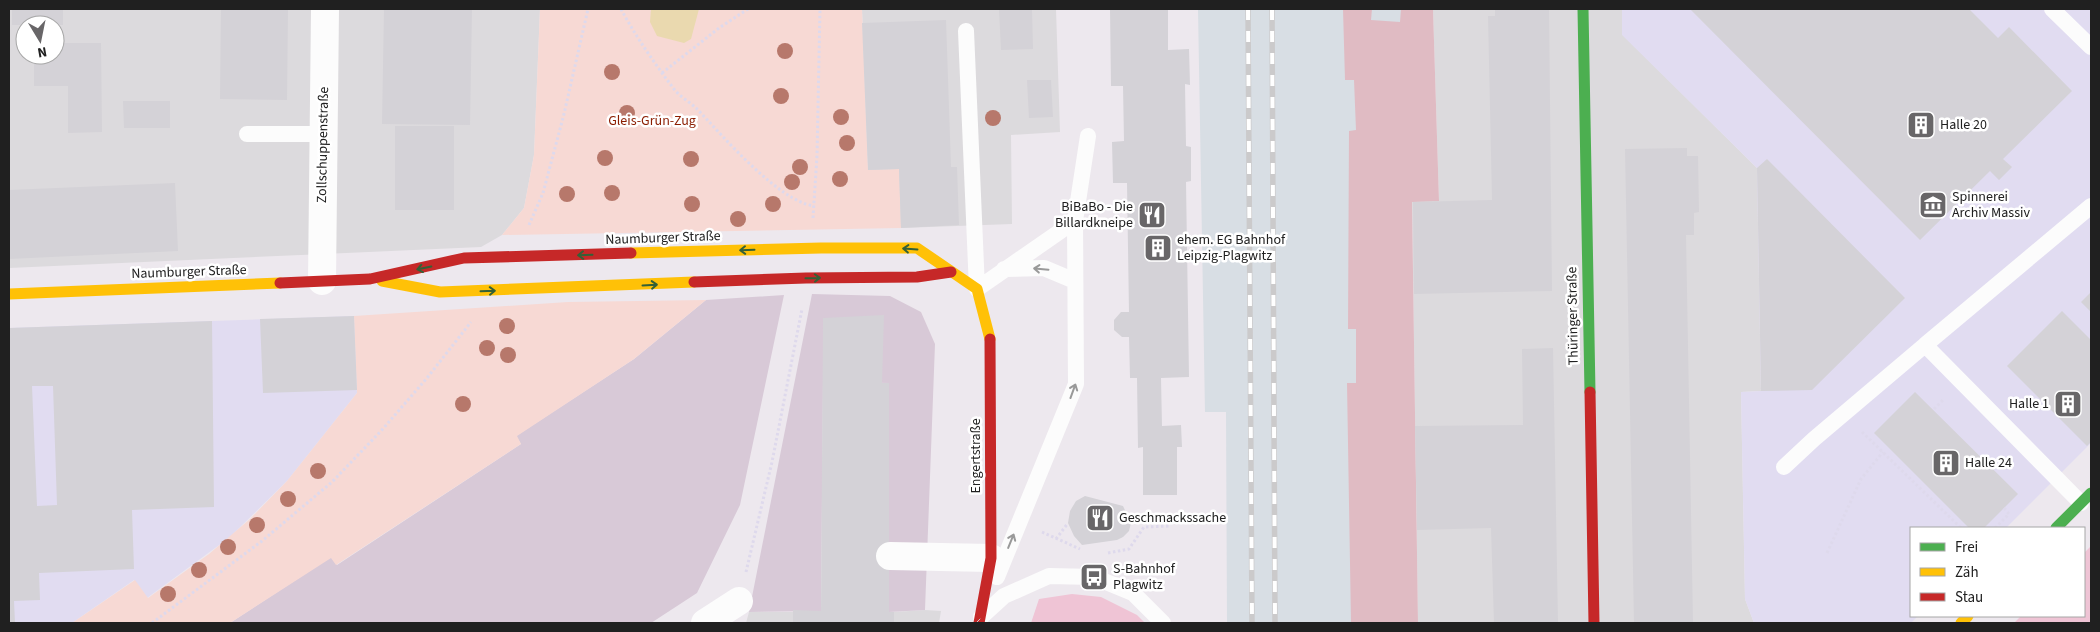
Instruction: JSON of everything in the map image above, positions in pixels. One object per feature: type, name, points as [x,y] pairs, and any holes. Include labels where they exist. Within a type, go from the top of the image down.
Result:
[{"type":"street","name":"Zollschuppenstraße","points":[[322,282],[325,9]]},
{"type":"street","name":"Thüringer Straße","points":[[1583,9],[1594,623]]},
{"type":"street","name":"Naumburger Straße","points":[[9,294],[370,279],[464,258],[821,248],[917,248],[977,289]]},
{"type":"street","name":"Naumburger Straße","points":[[370,279],[440,292],[806,278],[917,277],[951,272]]},
{"type":"street","name":"Engertstraße","points":[[977,289],[990,334],[991,558],[979,621]]},
{"type":"street","points":[[2057,527],[2086,498]]},
{"type":"street","points":[[890,556],[991,558]]},
{"type":"street","points":[[705,623],[739,601]]},
{"type":"lane","points":[[2052,9],[2091,47]]},
{"type":"lane","points":[[966,31],[977,289]]},
{"type":"lane","points":[[247,134],[324,134]]},
{"type":"lane","points":[[979,621],[1076,384],[1075,222],[1088,136]]},
{"type":"lane","points":[[1784,468],[1814,439],[2091,206]]},
{"type":"lane","points":[[977,289],[1075,222]]},
{"type":"lane","points":[[1004,269],[1044,268],[1075,281]]},
{"type":"lane","points":[[1925,345],[2086,498]]},
{"type":"lane","points":[[979,621],[1004,596],[1049,576],[1094,577],[1133,593],[1163,623]]},
{"type":"path","points":[[526,230],[543,193],[564,114],[588,9]]},
{"type":"path","points":[[621,9],[662,73],[676,91],[697,110],[720,136],[751,165],[798,202],[814,206]]},
{"type":"path","points":[[662,73],[748,9]]},
{"type":"path","points":[[812,222],[817,156],[820,9]]},
{"type":"path","points":[[739,601],[772,462],[804,299]]},
{"type":"path","points":[[152,623],[262,541],[332,482],[416,391],[474,318]]},
{"type":"path","points":[[1934,409],[1939,405]]},
{"type":"path","points":[[1869,439],[1960,527]]},
{"type":"path","points":[[1827,554],[1861,479],[1883,452]]},
{"type":"path","points":[[1995,527],[2009,514],[2004,508]]},
{"type":"path","points":[[1020,522],[1086,551]]},
{"type":"path","points":[[1056,539],[1068,523]]},
{"type":"path","points":[[1100,553],[1129,549],[1144,527],[1170,526]]},
{"type":"shaded area","points":[[9,9],[540,9],[534,155],[524,208],[502,235],[481,247],[9,268]]},
{"type":"shaded area","points":[[651,9],[699,9],[691,39],[684,43],[657,36],[650,22]]},
{"type":"shaded area","points":[[862,9],[1056,9],[1060,132],[1011,135],[1012,224],[901,228],[868,170]]},
{"type":"shaded area","points":[[1198,9],[1423,9],[1370,623],[1227,623],[1226,412],[1205,412]]},
{"type":"shaded area","points":[[1343,9],[1372,9],[1371,20],[1400,22],[1401,9],[1433,9],[1439,201],[1412,202],[1418,623],[1351,623],[1347,383],[1356,383],[1356,329],[1348,329],[1349,131],[1356,130],[1354,80],[1345,80]]},
{"type":"shaded area","points":[[1433,9],[1622,9],[1623,35],[1757,168],[1761,391],[1741,392],[1745,599],[1754,623],[1418,623],[1412,201],[1439,200]]},
{"type":"shaded area","points":[[1622,9],[2091,9],[2091,443],[2007,527],[1910,527],[1910,617],[1917,617],[1911,623],[1754,623],[1745,599],[1741,392],[1761,391],[1757,168],[1622,35]]},
{"type":"shaded area","points":[[812,294],[890,296],[921,312],[935,344],[925,610],[889,612],[889,383],[823,382],[821,611],[749,612]]},
{"type":"shaded area","points":[[784,295],[740,505],[697,593],[651,623],[230,623],[331,557],[337,565],[521,444],[516,436],[634,359],[706,300]]},
{"type":"shaded area","points":[[354,316],[357,393],[287,481],[230,537],[147,598],[134,580],[72,623],[9,623],[9,328]]},
{"type":"shaded area","points":[[2091,546],[2091,623],[2014,623],[2020,617],[2085,617],[2085,552]]},
{"type":"shaded area","points":[[1072,594],[1101,597],[1137,615],[1145,623],[1031,623],[1039,599]]},
{"type":"shaded area","points":[[941,611],[939,623],[746,623],[749,612],[894,612]]},
{"type":"green space","name":"Gleis-Grün-Zug","points":[[540,9],[862,9],[868,170],[899,169],[901,228],[502,235],[524,208],[534,155]]},
{"type":"green space","points":[[706,300],[634,359],[517,436],[521,444],[336,565],[331,558],[230,623],[72,623],[135,580],[148,598],[209,554],[250,519],[287,481],[357,393],[354,316],[568,302]]},
{"type":"building","points":[[12,9],[63,9],[63,15],[15,15],[15,25],[12,25]]},
{"type":"building","points":[[221,9],[288,9],[287,100],[220,99]]},
{"type":"building","points":[[384,9],[472,9],[470,125],[382,124]]},
{"type":"building","points":[[999,9],[1032,9],[1033,49],[1001,50]]},
{"type":"building","points":[[1110,9],[1168,9],[1168,50],[1189,49],[1190,85],[1185,84],[1186,146],[1191,147],[1191,181],[1186,182],[1189,377],[1161,378],[1162,426],[1181,425],[1182,447],[1177,447],[1177,495],[1143,495],[1143,447],[1138,448],[1137,378],[1130,378],[1129,337],[1122,337],[1114,330],[1114,320],[1121,312],[1129,312],[1127,183],[1113,183],[1112,142],[1124,141],[1123,86],[1111,86]]},
{"type":"building","points":[[1495,9],[1549,9],[1552,291],[1414,294],[1413,202],[1492,200],[1488,16],[1495,16]]},
{"type":"building","name":"Halle 20","points":[[1690,9],[1969,9],[1998,38],[2009,27],[2072,91],[2003,159],[2012,167],[1999,180],[1990,171],[1920,240]]},
{"type":"building","points":[[946,20],[951,167],[957,167],[959,225],[901,228],[899,169],[868,170],[862,23]]},
{"type":"building","points":[[65,43],[101,43],[102,132],[68,133],[68,86],[34,86],[34,65],[65,65]]},
{"type":"building","points":[[1027,80],[1051,80],[1053,117],[1029,118]]},
{"type":"building","points":[[123,101],[170,101],[170,128],[124,128]]},
{"type":"building","points":[[395,126],[454,126],[454,210],[395,210]]},
{"type":"building","points":[[1687,148],[1687,156],[1698,156],[1699,212],[1694,213],[1694,235],[1686,235],[1693,623],[1634,623],[1625,149]]},
{"type":"building","points":[[1767,159],[1905,298],[1812,390],[1761,391],[1757,168]]},
{"type":"building","points":[[175,183],[178,251],[9,259],[9,190]]},
{"type":"building","points":[[2091,292],[2091,312],[2081,302]]},
{"type":"building","name":"Halle 1","points":[[2062,311],[2091,340],[2091,442],[2087,446],[2007,366]]},
{"type":"building","points":[[884,315],[882,383],[889,383],[889,612],[894,612],[894,623],[793,623],[793,610],[821,611],[823,318]]},
{"type":"building","points":[[354,316],[357,390],[263,393],[260,319]]},
{"type":"building","points":[[212,321],[214,507],[132,510],[134,569],[39,573],[40,600],[14,601],[15,623],[9,623],[9,328]],"holes":[[[32,386],[53,386],[57,505],[37,506]]]},
{"type":"building","points":[[1553,348],[1558,623],[1494,623],[1491,528],[1417,530],[1415,426],[1523,425],[1522,349]]},
{"type":"building","name":"Halle 24","points":[[1915,392],[2018,494],[1985,527],[1968,527],[1874,433]]},
{"type":"building","name":"Geschmackssache","points":[[1085,496],[1123,506],[1131,523],[1129,531],[1117,540],[1082,545],[1074,536],[1068,523],[1070,511],[1076,501]]},
{"type":"tram line","points":[[976,623],[980,619]]},
{"type":"railway","points":[[1248,9],[1252,623]]},
{"type":"railway","points":[[1272,9],[1275,623]]},
{"type":"traffic: fast","points":[[1583,9],[1590,392]]},
{"type":"traffic: fast","points":[[2057,527],[2091,493]]},
{"type":"traffic: slow","points":[[631,253],[821,248],[917,248],[977,289],[990,339]]},
{"type":"traffic: slow","points":[[382,281],[440,292],[694,282]]},
{"type":"traffic: slow","points":[[9,294],[280,283]]},
{"type":"traffic: slow","points":[[1961,623],[1967,617]]},
{"type":"traffic: jam","points":[[280,283],[370,279],[464,258],[631,253]]},
{"type":"traffic: jam","points":[[694,282],[917,277],[951,272]]},
{"type":"traffic: jam","points":[[979,623],[991,558],[990,339]]},
{"type":"traffic: jam","points":[[1590,392],[1594,623]]},
{"type":"place","name":"Halle 20","points":[[1921,125]]},
{"type":"place","name":"Spinnerei Archiv Massiv","points":[[1933,205]]},
{"type":"place","name":"BiBaBo - Die Billardkneipe","points":[[1152,215]]},
{"type":"place","name":"ehem. EG Bahnhof Leipzig-Plagwitz","points":[[1158,248]]},
{"type":"place","name":"Halle 1","points":[[2068,404]]},
{"type":"place","name":"Halle 24","points":[[1946,463]]},
{"type":"place","name":"Geschmackssache","points":[[1100,518]]},
{"type":"place","name":"S-Bahnhof Plagwitz","points":[[1094,577]]}]
